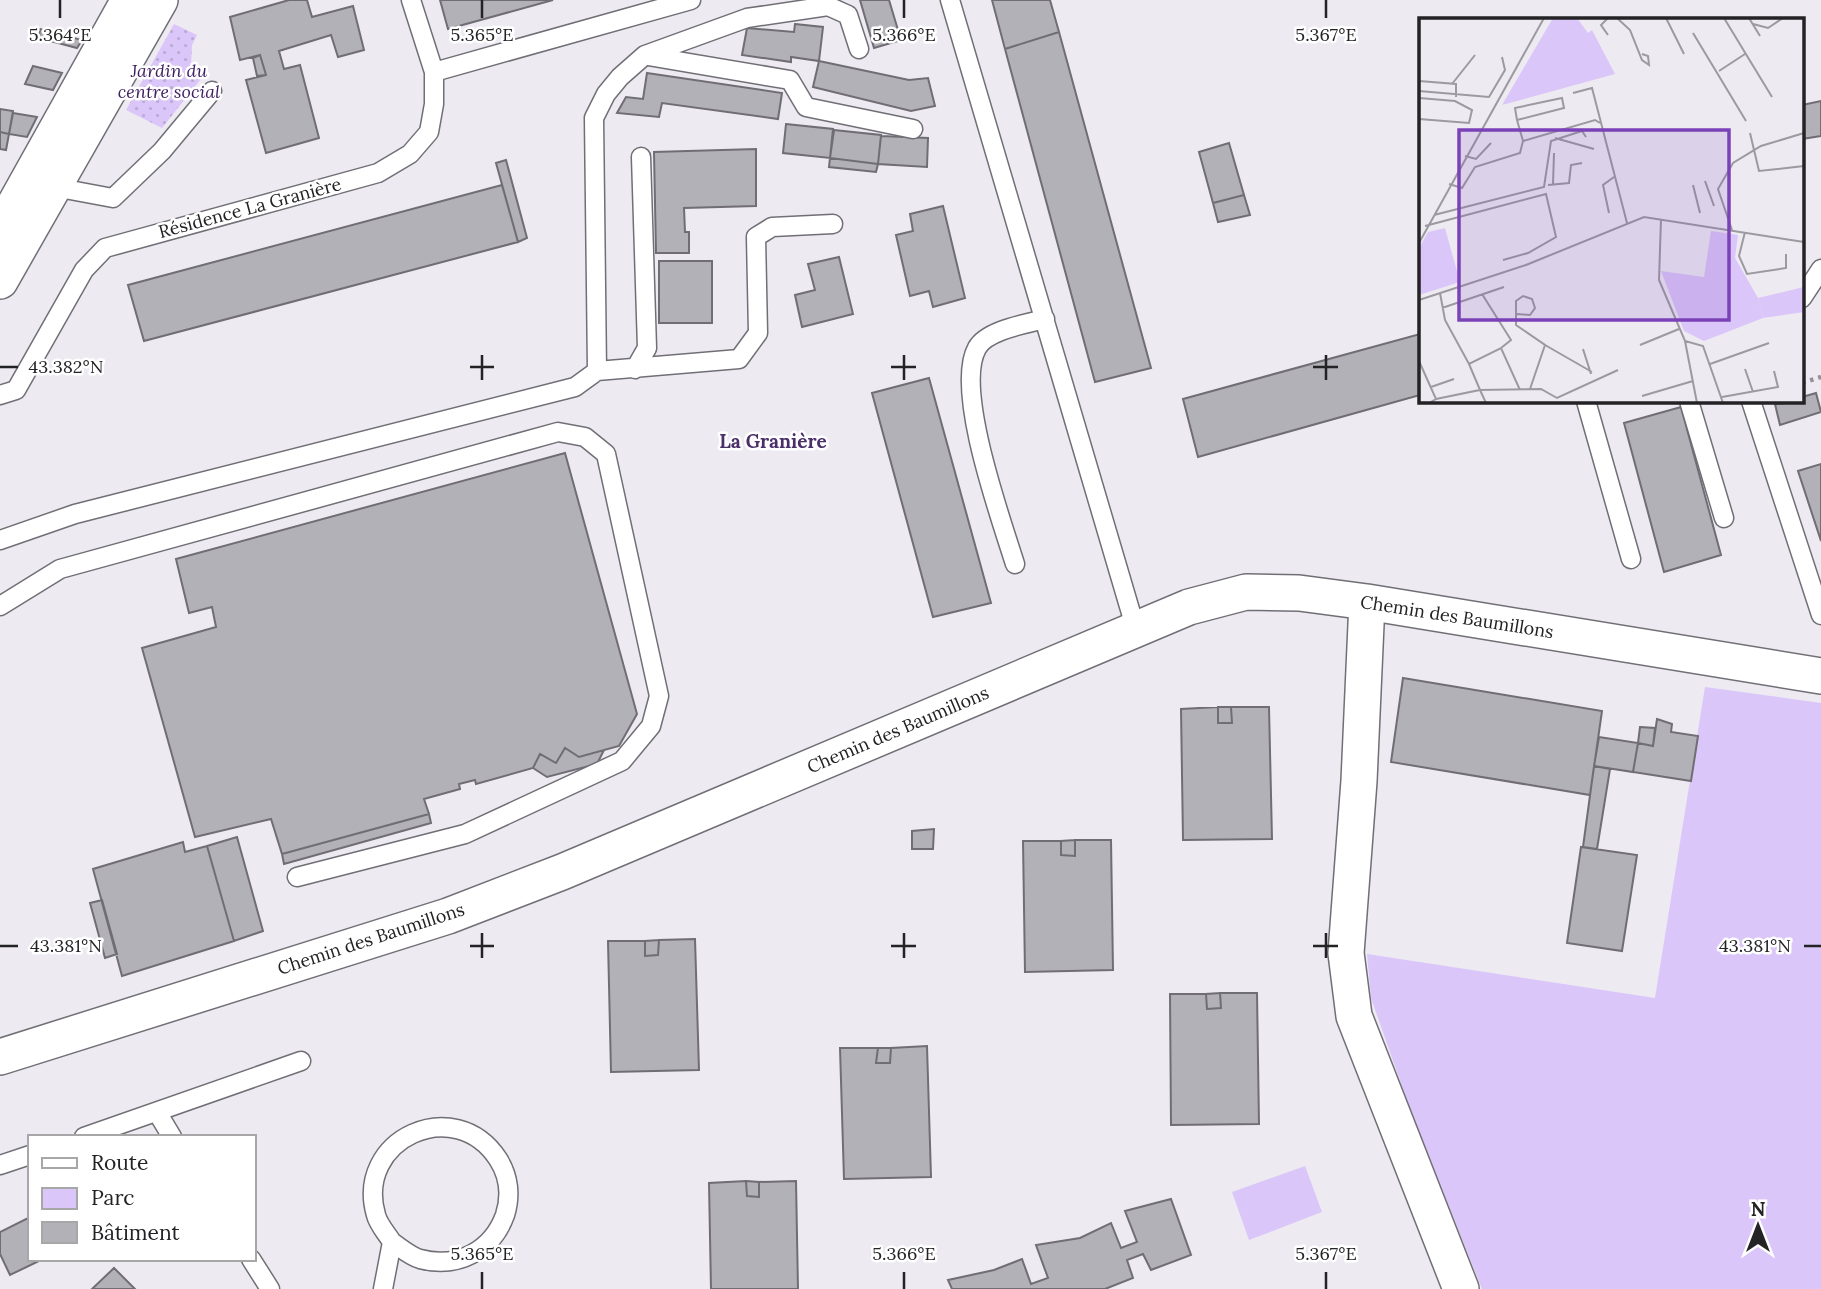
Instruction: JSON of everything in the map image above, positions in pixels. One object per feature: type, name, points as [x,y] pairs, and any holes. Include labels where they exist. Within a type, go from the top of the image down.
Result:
[{"type":"street","points":[[0,281],[43,179],[129,0]]},
{"type":"street","points":[[0,231],[43,179],[160,0]]},
{"type":"street","name":"Chemin des Baumillons","points":[[0,1057],[448,916],[562,872],[1189,607],[1246,592],[1299,593],[1367,602],[1821,676]]},
{"type":"street","points":[[1367,602],[1359,781],[1346,953],[1354,1016],[1461,1289]]},
{"type":"lane","name":"Résidence La Granière","points":[[0,395],[16,390],[83,270],[105,248],[378,173],[410,154],[429,132],[434,104],[434,72],[411,0]]},
{"type":"lane","points":[[434,72],[691,0]]},
{"type":"lane","points":[[950,0],[1136,630]]},
{"type":"lane","points":[[597,371],[594,118],[606,94],[620,77],[645,55],[747,18],[828,6],[848,15],[859,49]]},
{"type":"lane","points":[[645,55],[790,80],[806,107],[913,129]]},
{"type":"lane","points":[[43,179],[113,198],[162,151],[212,91]]},
{"type":"lane","points":[[635,369],[647,348],[641,157]]},
{"type":"lane","points":[[0,540],[75,514],[575,387],[597,371],[739,359],[758,333],[756,237],[772,227],[833,224]]},
{"type":"lane","points":[[1804,295],[1821,269]]},
{"type":"lane","points":[[1015,564],[990,485],[973,405],[970,370],[977,346],[995,332],[1045,319]]},
{"type":"lane","points":[[1586,402],[1631,559]]},
{"type":"lane","points":[[1689,402],[1724,518]]},
{"type":"lane","points":[[1751,402],[1821,615]]},
{"type":"lane","points":[[0,606],[60,569],[558,432],[585,437],[606,454],[659,696],[651,726],[622,761],[465,834],[298,877]]},
{"type":"lane","points":[[90,1135],[301,1061]]},
{"type":"lane","points":[[156,1112],[171,1135]]},
{"type":"lane","points":[[383,1289],[392,1242],[376,1216],[373,1186],[383,1157],[404,1136],[433,1126],[464,1130],[489,1146],[506,1171],[509,1202],[499,1230],[478,1252],[449,1262],[418,1259],[392,1242]]},
{"type":"lane","points":[[0,1165],[28,1156]]},
{"type":"lane","points":[[252,1261],[270,1289]]},
{"type":"path","points":[[1804,382],[1821,377]]},
{"type":"green space","name":"Jardin du centre social","points":[[174,24],[197,35],[192,45],[191,66],[201,79],[162,128],[126,110]]},
{"type":"green space","points":[[1705,687],[1821,703],[1821,1289],[1482,1289],[1410,1109],[1371,998],[1367,954],[1655,998]]},
{"type":"green space","points":[[1305,1166],[1322,1212],[1249,1240],[1232,1192]]},
{"type":"building","points":[[289,0],[307,0],[312,17],[353,6],[364,50],[338,57],[331,35],[279,51],[284,69],[300,65],[319,138],[266,153],[246,80],[266,75],[260,55],[240,60],[230,17]]},
{"type":"building","points":[[440,0],[553,0],[448,29]]},
{"type":"building","points":[[860,0],[889,0],[901,40],[874,48]]},
{"type":"building","points":[[992,0],[1050,0],[1059,32],[1005,49]]},
{"type":"building","points":[[795,24],[823,27],[819,61],[791,57],[791,62],[742,55],[747,28],[794,32]]},
{"type":"building","points":[[40,29],[82,40],[77,48],[39,38]]},
{"type":"building","points":[[1059,32],[1151,368],[1095,382],[1005,49]]},
{"type":"building","points":[[260,55],[266,75],[257,76],[253,58]]},
{"type":"building","points":[[819,61],[909,80],[928,78],[935,106],[911,111],[813,87]]},
{"type":"building","points":[[33,66],[62,73],[53,90],[25,84]]},
{"type":"building","points":[[647,73],[782,93],[778,119],[662,103],[659,117],[617,113],[626,97],[643,99]]},
{"type":"building","points":[[1821,101],[1821,136],[1804,139],[1804,105]]},
{"type":"building","points":[[0,109],[13,111],[9,134],[0,132]]},
{"type":"building","points":[[13,113],[37,117],[27,137],[9,134]]},
{"type":"building","points":[[786,124],[833,129],[830,158],[783,153]]},
{"type":"building","points":[[834,130],[881,135],[878,164],[830,158]]},
{"type":"building","points":[[0,132],[9,134],[6,150],[0,149]]},
{"type":"building","points":[[881,136],[928,138],[927,167],[878,164]]},
{"type":"building","points":[[1229,143],[1244,195],[1213,203],[1199,152]]},
{"type":"building","points":[[756,149],[756,206],[684,208],[685,232],[689,232],[689,253],[656,253],[654,152]]},
{"type":"building","points":[[830,158],[878,164],[876,172],[829,167]]},
{"type":"building","points":[[506,160],[527,238],[518,242],[496,163]]},
{"type":"building","points":[[502,185],[518,242],[144,341],[128,285]]},
{"type":"building","points":[[1244,195],[1250,215],[1218,222],[1213,203]]},
{"type":"building","points":[[943,206],[965,298],[933,307],[929,291],[910,296],[896,235],[913,231],[910,214]]},
{"type":"building","points":[[839,257],[853,314],[802,327],[795,295],[815,290],[808,264]]},
{"type":"building","points":[[659,261],[712,261],[712,323],[659,323]]},
{"type":"building","points":[[1419,334],[1419,395],[1198,457],[1183,399]]},
{"type":"building","points":[[929,378],[991,603],[933,617],[872,393]]},
{"type":"building","points":[[1816,393],[1821,412],[1780,425],[1775,404],[1804,402],[1804,396]]},
{"type":"building","points":[[1681,407],[1721,555],[1664,572],[1624,423]]},
{"type":"building","points":[[565,453],[637,714],[619,746],[579,757],[565,748],[556,763],[540,754],[533,768],[476,784],[475,780],[459,784],[460,789],[424,799],[429,814],[282,854],[271,819],[195,837],[142,648],[216,627],[212,607],[189,613],[176,559]]},
{"type":"building","points":[[1821,464],[1821,541],[1798,471]]},
{"type":"building","points":[[1403,678],[1602,711],[1590,795],[1391,762]]},
{"type":"building","points":[[1218,707],[1231,707],[1232,723],[1218,723]]},
{"type":"building","points":[[1218,707],[1218,723],[1232,723],[1231,707],[1269,707],[1272,839],[1183,840],[1181,709]]},
{"type":"building","points":[[1657,719],[1672,724],[1671,732],[1698,736],[1691,781],[1633,772],[1638,743],[1653,746]]},
{"type":"building","points":[[1640,727],[1655,728],[1653,746],[1638,743]]},
{"type":"building","points":[[1599,737],[1638,743],[1633,772],[1594,766]]},
{"type":"building","points":[[565,748],[579,757],[604,750],[597,764],[547,777],[533,768],[540,754],[556,763]]},
{"type":"building","points":[[1594,766],[1610,769],[1597,849],[1583,847]]},
{"type":"building","points":[[429,814],[431,823],[284,864],[282,854]]},
{"type":"building","points":[[934,829],[933,849],[912,849],[912,831]]},
{"type":"building","points":[[237,837],[263,931],[234,941],[207,846]]},
{"type":"building","points":[[1075,840],[1075,856],[1061,855],[1061,841]]},
{"type":"building","points":[[1075,840],[1111,840],[1113,970],[1025,972],[1023,841],[1061,841],[1061,855],[1075,856]]},
{"type":"building","points":[[183,842],[185,852],[207,846],[234,941],[122,976],[93,869]]},
{"type":"building","points":[[1581,847],[1637,855],[1622,951],[1567,943]]},
{"type":"building","points":[[102,900],[117,954],[105,958],[90,903]]},
{"type":"building","points":[[695,939],[699,1070],[611,1072],[608,941],[645,941],[645,956],[658,955],[659,940]]},
{"type":"building","points":[[659,940],[658,955],[645,956],[645,941]]},
{"type":"building","points":[[1220,993],[1221,1008],[1207,1009],[1206,994]]},
{"type":"building","points":[[1220,993],[1257,993],[1259,1124],[1171,1125],[1170,994],[1206,994],[1207,1009],[1221,1008]]},
{"type":"building","points":[[927,1046],[931,1177],[844,1179],[840,1048],[878,1048],[876,1063],[890,1063],[891,1048]]},
{"type":"building","points":[[878,1048],[891,1048],[890,1063],[876,1063]]},
{"type":"building","points":[[746,1181],[759,1182],[759,1197],[747,1196]]},
{"type":"building","points":[[746,1181],[747,1196],[759,1197],[759,1182],[796,1181],[798,1289],[711,1289],[709,1183]]},
{"type":"building","points":[[1171,1199],[1191,1255],[1151,1270],[1143,1254],[1127,1260],[1133,1278],[1105,1289],[952,1289],[948,1280],[994,1270],[1022,1259],[1031,1284],[1048,1278],[1036,1245],[1080,1238],[1111,1223],[1121,1248],[1137,1242],[1125,1211]]},
{"type":"building","points":[[28,1218],[28,1261],[39,1261],[10,1275],[0,1254],[0,1232]]},
{"type":"building","points":[[114,1268],[135,1289],[92,1289]]},
{"type":"district","name":"La Granière","points":[[773,441]]}]
